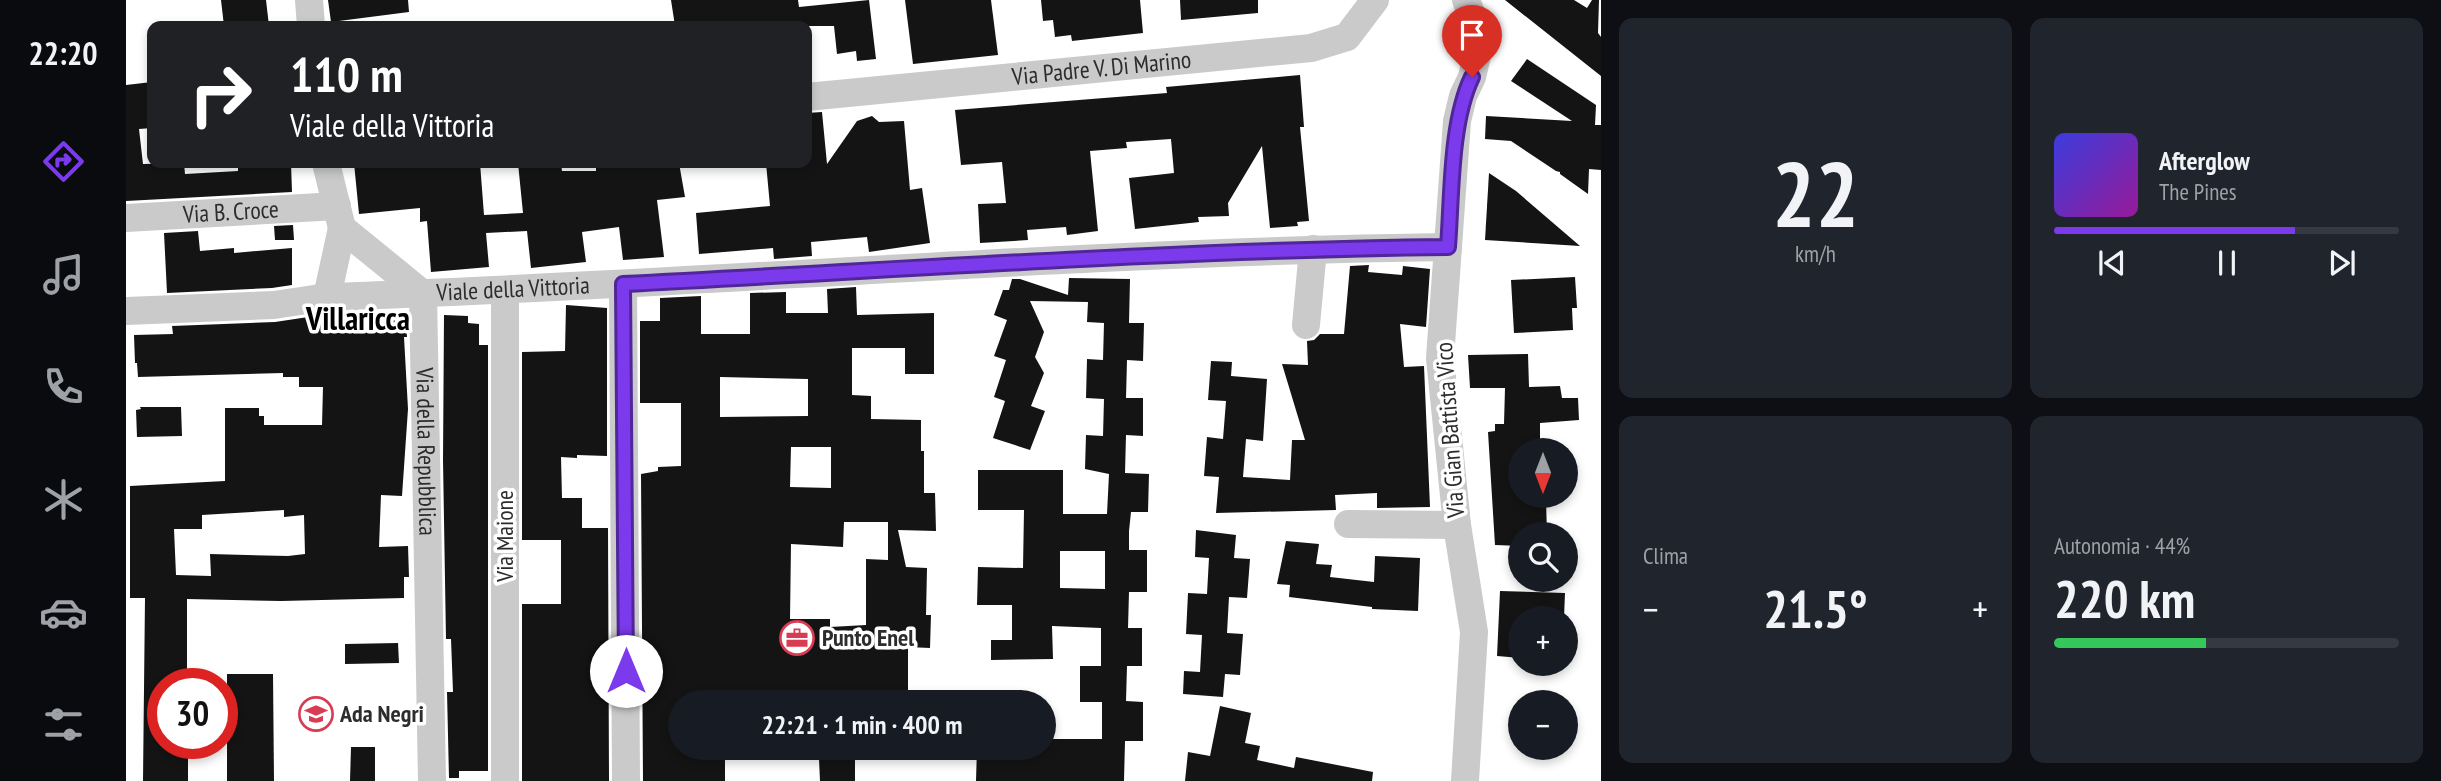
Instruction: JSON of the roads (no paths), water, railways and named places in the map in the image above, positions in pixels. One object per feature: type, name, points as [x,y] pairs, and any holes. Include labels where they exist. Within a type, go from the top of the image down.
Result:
[{"type":"street","points":[[309,0],[311,21]]},
{"type":"street","name":"Via Padre V. Di Marino","points":[[812,97],[1311,48],[1347,37],[1375,0]]},
{"type":"street","name":"Via Gian Battista Vico","points":[[1464,1],[1475,23],[1479,47],[1457,121],[1440,358],[1457,525],[1475,632],[1465,781]]},
{"type":"street","points":[[327,168],[340,217],[327,298]]},
{"type":"street","points":[[340,217],[423,294]]},
{"type":"street","name":"Via B. Croce","points":[[126,218],[340,217]]},
{"type":"street","name":"Viale della Vittoria","points":[[126,311],[274,305],[327,298],[971,264],[1312,249],[1448,247]]},
{"type":"street","points":[[1306,325],[1312,249]]},
{"type":"street","points":[[623,284],[626,781]]},
{"type":"street","name":"Via Maione","points":[[505,290],[505,781]]},
{"type":"street","name":"Via della Repubblica","points":[[423,294],[432,781]]},
{"type":"street","points":[[1348,524],[1457,525]]},
{"type":"place","name":"Punto Enel","points":[[797,638]]},
{"type":"place","name":"Ada Negri","points":[[316,714]]},
{"type":"district","name":"Villaricca","points":[[358,319]]}]
